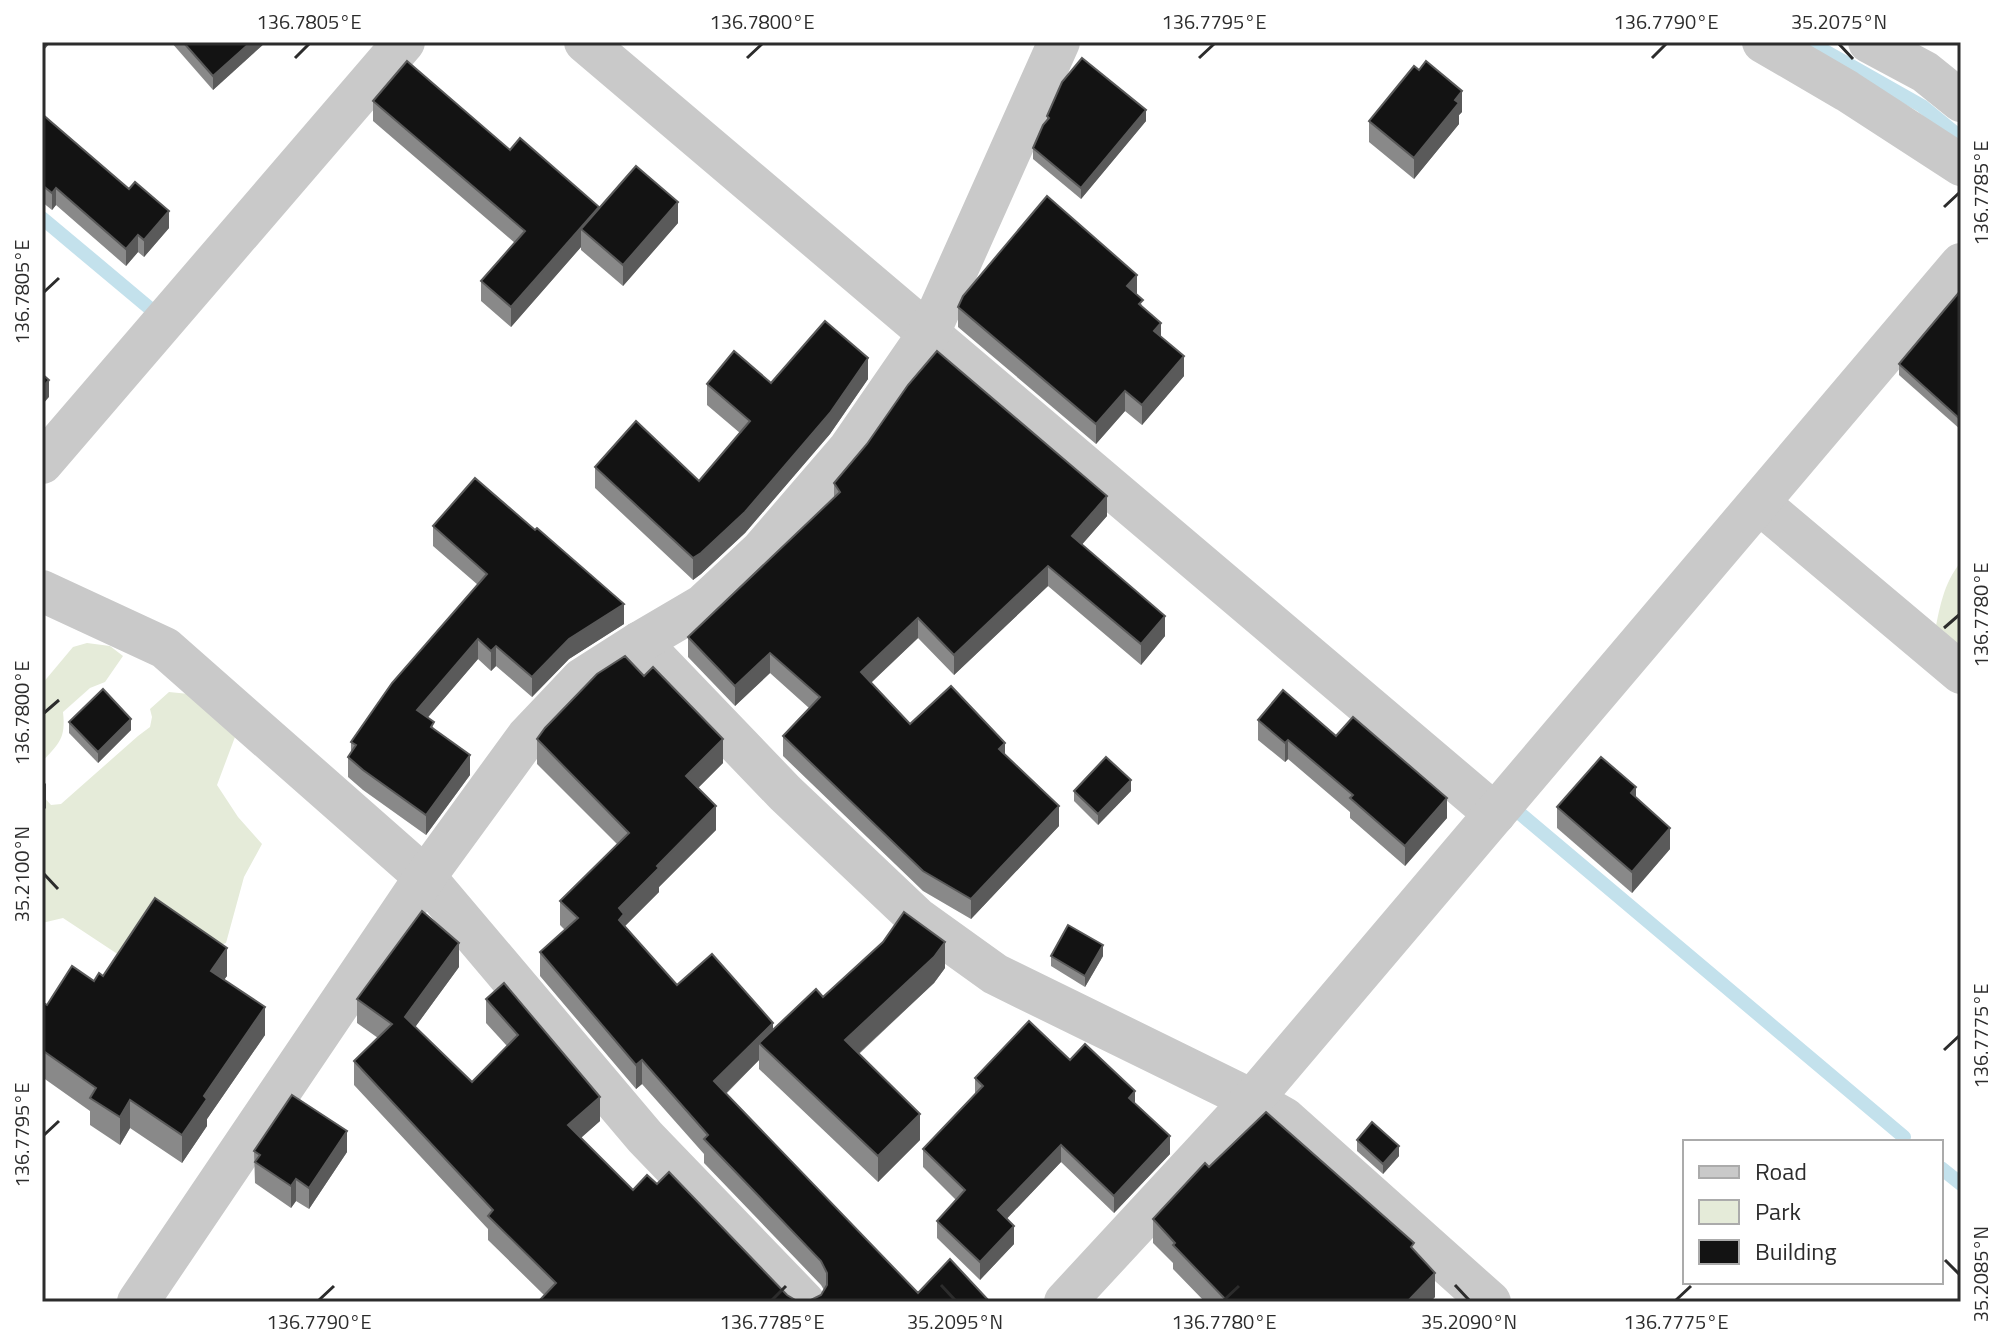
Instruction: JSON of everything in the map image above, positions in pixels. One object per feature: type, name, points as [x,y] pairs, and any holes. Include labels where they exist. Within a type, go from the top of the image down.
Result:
[{"type":"street","points":[[42,463],[404,42]]},
{"type":"street","points":[[585,42],[1495,814]]},
{"type":"street","points":[[140,1302],[425,877],[527,737],[582,679],[703,605],[762,550],[849,449],[929,333],[1059,42]]},
{"type":"street","points":[[1763,42],[1847,91],[1961,165]]},
{"type":"street","points":[[1869,42],[1925,72],[1961,101]]},
{"type":"street","points":[[1065,1302],[1252,1100],[1961,264]]},
{"type":"street","points":[[1759,503],[1961,673]]},
{"type":"street","points":[[42,591],[165,648],[425,877],[645,1137],[804,1302]]},
{"type":"street","points":[[640,642],[785,793],[917,918],[995,974],[1284,1118],[1490,1302]]},
{"type":"green space","points":[[1961,562],[1961,660],[1934,637],[1946,588]]},
{"type":"green space","points":[[87,643],[110,646],[123,656],[105,682],[90,688],[63,712],[60,740],[42,762],[42,684],[73,647]]},
{"type":"green space","points":[[169,692],[189,694],[235,737],[217,785],[238,817],[262,844],[244,877],[226,943],[215,947],[119,955],[63,918],[42,923],[42,795],[51,805],[61,804],[150,727],[150,709]]},
{"type":"building","points":[[183,42],[251,42],[213,76]]},
{"type":"building","points":[[1082,58],[1146,110],[1081,188],[1033,148],[1049,118],[1047,116],[1062,82]]},
{"type":"building","points":[[407,61],[510,150],[520,138],[599,207],[511,307],[481,281],[525,231],[373,101]]},
{"type":"building","points":[[1426,61],[1462,91],[1455,100],[1459,103],[1414,158],[1369,121],[1414,66],[1419,70]]},
{"type":"building","points":[[42,114],[129,189],[135,182],[169,211],[144,240],[138,235],[126,249],[56,188],[52,193],[42,185]]},
{"type":"building","points":[[636,166],[678,202],[623,265],[581,229]]},
{"type":"building","points":[[1047,196],[1137,275],[1127,286],[1143,300],[1139,304],[1161,323],[1154,331],[1184,356],[1142,405],[1125,391],[1096,424],[958,307],[963,296]]},
{"type":"building","points":[[1961,290],[1961,420],[1899,364]]},
{"type":"building","points":[[825,321],[868,358],[830,413],[745,512],[701,553],[693,558],[595,467],[636,421],[699,481],[750,421],[707,384],[734,351],[771,383]]},
{"type":"building","points":[[937,351],[1107,496],[1072,536],[1165,616],[1141,644],[1048,566],[954,655],[918,618],[861,672],[910,724],[951,686],[1005,743],[999,749],[1059,806],[971,899],[923,871],[783,736],[820,697],[770,653],[735,686],[688,637],[840,492],[834,483]]},
{"type":"building","points":[[42,374],[49,380],[42,388]]},
{"type":"building","points":[[475,478],[624,604],[569,639],[532,677],[496,646],[491,651],[478,639],[417,710],[434,722],[431,727],[470,755],[426,815],[348,757],[356,745],[351,742],[392,683],[487,574],[433,526]]},
{"type":"building","points":[[625,656],[644,676],[653,667],[723,739],[686,776],[716,806],[619,908],[624,914],[619,920],[677,985],[712,954],[773,1023],[714,1081],[918,1293],[950,1259],[990,1302],[538,1302],[556,1283],[488,1216],[493,1210],[354,1061],[392,1024],[357,999],[422,911],[459,943],[405,1017],[472,1082],[518,1035],[486,999],[504,983],[600,1097],[568,1125],[633,1190],[647,1175],[657,1184],[669,1172],[787,1295],[797,1301],[809,1301],[821,1295],[827,1285],[827,1273],[821,1261],[704,1139],[708,1135],[642,1060],[636,1065],[540,952],[578,918],[560,901],[629,833],[537,739],[597,674]]},
{"type":"building","points":[[103,689],[131,719],[98,752],[69,722]]},
{"type":"building","points":[[1283,690],[1336,736],[1353,717],[1447,798],[1405,846],[1350,798],[1353,795],[1288,740],[1285,743],[1258,720]]},
{"type":"building","points":[[1106,757],[1131,780],[1098,814],[1074,791]]},
{"type":"building","points":[[1601,757],[1636,787],[1631,793],[1670,828],[1632,872],[1557,807]]},
{"type":"building","points":[[155,898],[227,948],[211,971],[265,1007],[204,1096],[207,1099],[182,1135],[130,1100],[120,1117],[90,1098],[96,1088],[42,1050],[42,1002],[47,1005],[72,966],[94,981],[99,973],[103,976]]},
{"type":"building","points":[[904,912],[945,942],[934,957],[845,1040],[920,1114],[878,1156],[759,1043],[816,989],[823,997],[883,942]]},
{"type":"building","points":[[1068,925],[1103,945],[1085,976],[1051,956]]},
{"type":"building","points":[[1029,1021],[1070,1060],[1085,1044],[1135,1091],[1129,1098],[1170,1136],[1114,1196],[1061,1145],[998,1210],[1014,1226],[980,1262],[937,1221],[965,1190],[923,1149],[983,1086],[975,1078]]},
{"type":"building","points":[[292,1095],[347,1131],[309,1188],[296,1179],[291,1186],[255,1162],[260,1155],[254,1151]]},
{"type":"building","points":[[1266,1112],[1414,1243],[1411,1247],[1435,1273],[1407,1302],[1228,1302],[1173,1245],[1175,1243],[1153,1219],[1205,1163],[1209,1167]]},
{"type":"building","points":[[1372,1122],[1399,1146],[1383,1164],[1357,1140]]},
{"type":"waterway","points":[[1809,42],[1922,106],[1961,138]]},
{"type":"waterway","points":[[42,218],[153,311]]},
{"type":"waterway","points":[[1517,811],[1904,1137]]},
{"type":"waterway","points":[[1943,1170],[1961,1184]]}]
